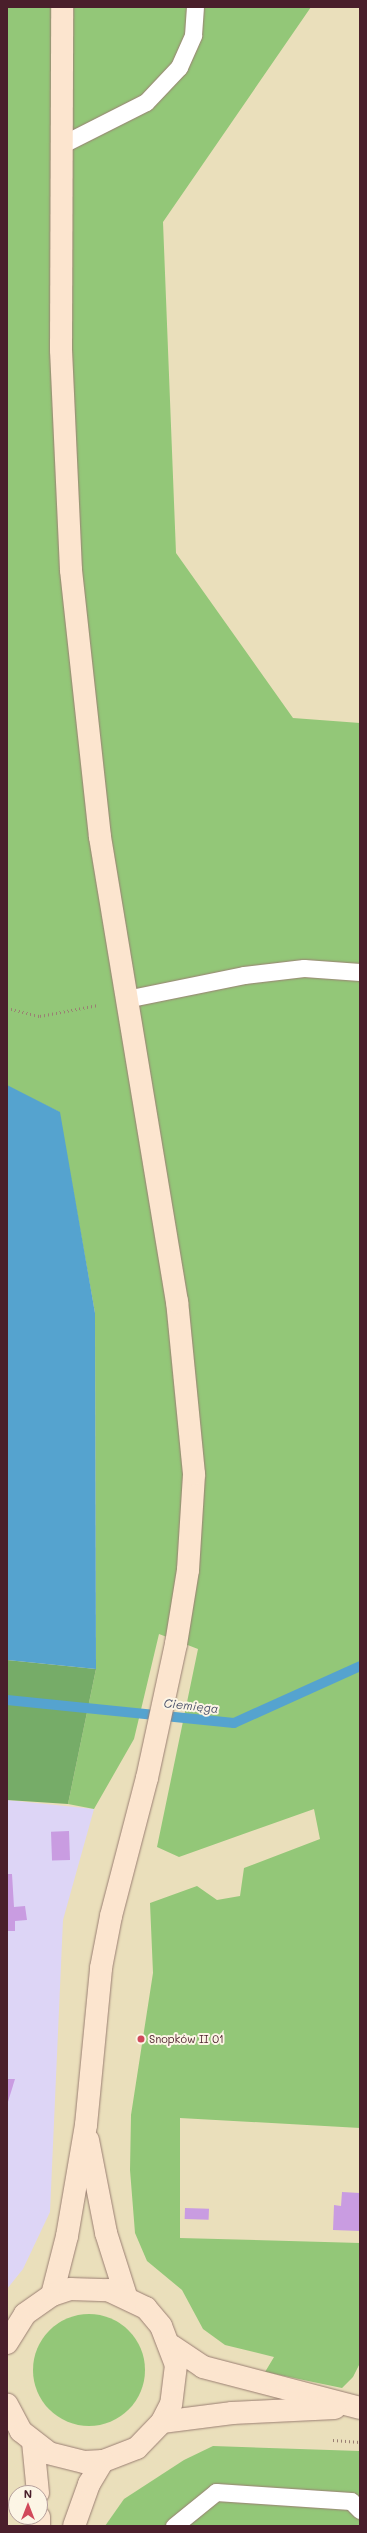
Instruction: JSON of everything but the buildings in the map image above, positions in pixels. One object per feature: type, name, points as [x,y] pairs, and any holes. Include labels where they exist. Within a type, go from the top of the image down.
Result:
[{"type":"main road","points":[[52,2295],[67,2236],[86,2125],[101,1968],[122,1864],[147,1778],[176,1644],[193,1514],[191,1431],[177,1302],[126,999],[100,829],[71,570],[61,350],[62,7]]},
{"type":"main road","points":[[86,2125],[106,2233],[126,2296]]},
{"type":"main road","points":[[7,2343],[25,2314],[52,2295],[89,2287],[126,2296],[146,2308],[161,2326],[172,2346],[176,2385],[162,2422],[137,2448],[103,2461],[66,2459],[33,2442],[8,2413]]},
{"type":"main road","points":[[172,2346],[203,2367],[358,2404]]},
{"type":"main road","points":[[162,2422],[232,2413],[358,2404]]},
{"type":"main road","points":[[33,2442],[37,2485]]},
{"type":"main road","points":[[74,2526],[89,2484],[103,2461]]},
{"type":"lane","points":[[61,145],[151,97],[179,67],[193,35],[195,7]]},
{"type":"lane","points":[[126,999],[244,975],[304,968],[360,972]]},
{"type":"lane","points":[[174,2526],[216,2492],[351,2500],[360,2510]]},
{"type":"path","points":[[7,1008],[40,1016],[126,999]]},
{"type":"shaded area","points":[[7,1800],[94,1809],[63,1920],[50,2212],[23,2269],[7,2289]]},
{"type":"green space","points":[[7,7],[311,7],[163,222],[176,553],[293,718],[360,723],[360,2128],[180,2118],[180,2238],[360,2243],[360,2363],[353,2377],[342,2388],[265,2372],[274,2357],[225,2345],[203,2329],[182,2290],[147,2261],[135,2233],[130,2170],[131,2115],[153,1973],[150,1903],[197,1886],[217,1900],[240,1896],[244,1868],[320,1839],[314,1809],[179,1857],[157,1847],[198,1649],[159,1634],[134,1739],[94,1809],[68,1804],[96,1669],[95,1313],[59,1112],[7,1086]]},
{"type":"green space","points":[[7,1660],[96,1669],[68,1804],[7,1800]]},
{"type":"green space","points":[[89,2314],[111,2318],[129,2330],[141,2348],[145,2370],[141,2392],[129,2410],[111,2422],[89,2426],[67,2422],[49,2410],[37,2392],[33,2370],[37,2348],[49,2330],[67,2318]]},
{"type":"green space","points":[[213,2446],[360,2451],[360,2526],[105,2526],[124,2499],[184,2460]]},
{"type":"water","points":[[7,1085],[60,1112],[95,1313],[96,1669],[7,1660]]},
{"type":"waterway","name":"Ciemięga","points":[[7,1700],[234,1723],[360,1666]]},
{"type":"place","name":"Snopków II 01","points":[[141,2039]]}]
